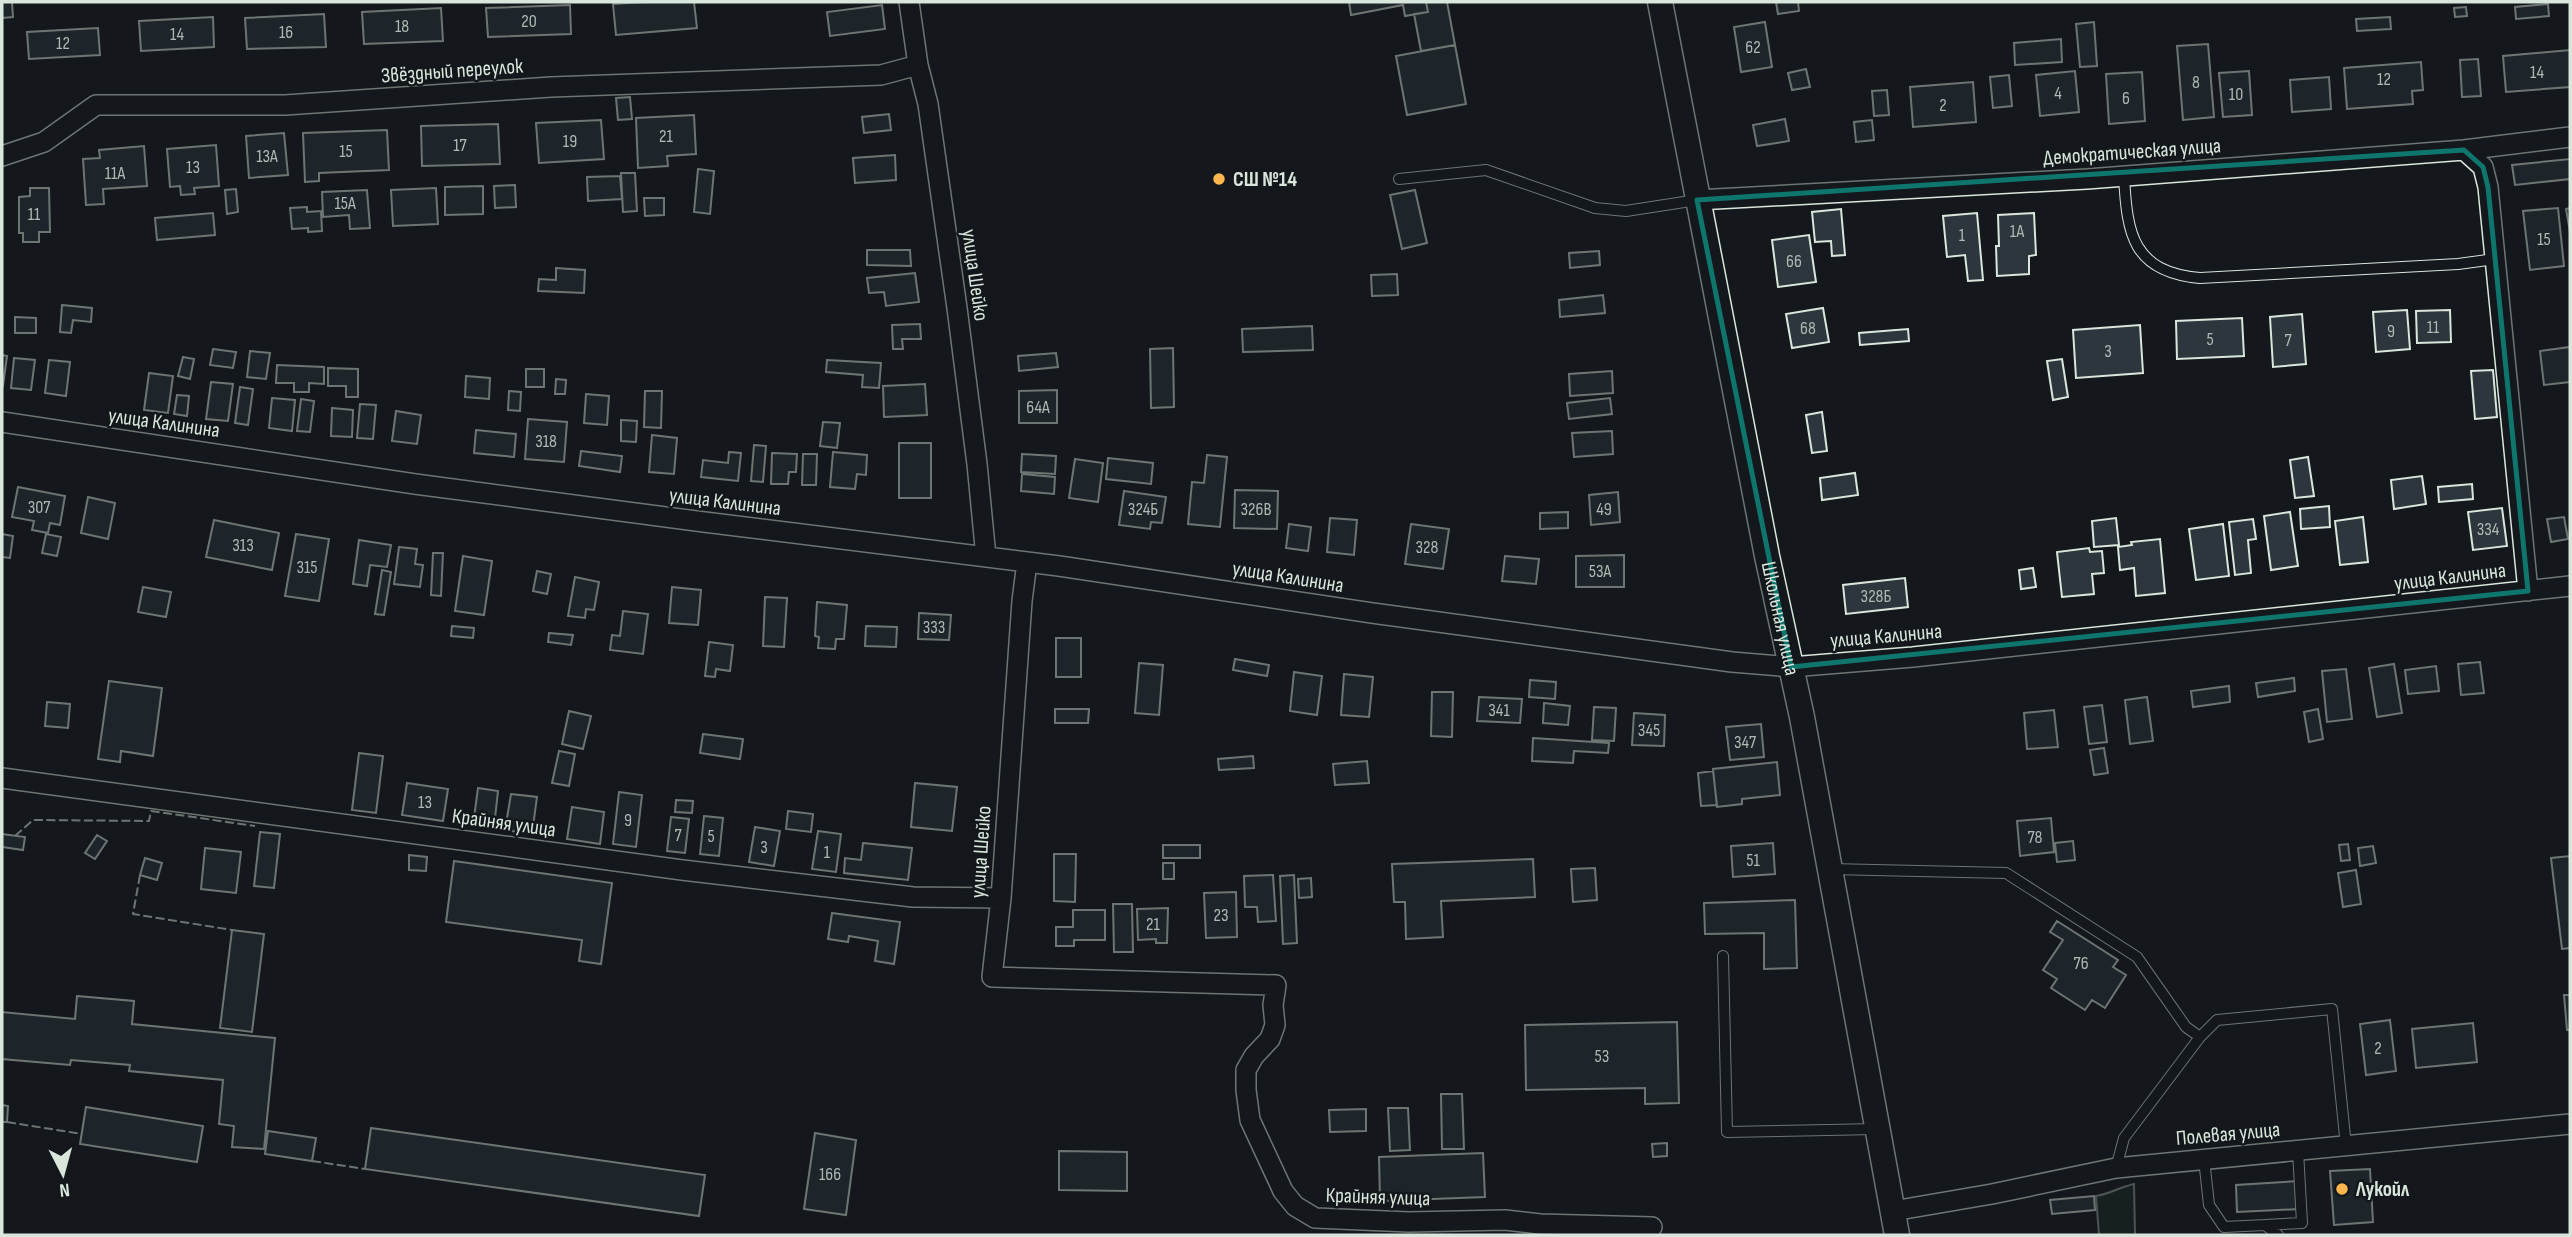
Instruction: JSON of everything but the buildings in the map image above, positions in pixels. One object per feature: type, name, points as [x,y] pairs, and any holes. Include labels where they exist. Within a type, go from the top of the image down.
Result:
[{"type":"street","name":"улица Шейко","points":[[909,2],[918,65],[928,104],[957,307],[986,557]]},
{"type":"street","name":"Школьная улица","points":[[1660,2],[1696,200],[1791,667],[1897,1235]]},
{"type":"street","name":"Звёздный переулок","points":[[2,156],[44,142],[96,105],[285,105],[565,86],[881,75],[918,65]]},
{"type":"street","name":"Демократическая улица","points":[[1696,200],[1742,200],[2124,176],[2464,150],[2570,137]]},
{"type":"street","points":[[2464,150],[2483,167],[2488,187],[2528,591]]},
{"type":"street","name":"улица Калинина","points":[[2,422],[429,485],[1027,562],[1385,615],[1732,662],[1791,667],[1940,654],[2570,586]]},
{"type":"street","name":"улица Шейко","points":[[992,977],[1001,898],[1027,562]]},
{"type":"street","name":"Крайняя улица","points":[[2,778],[682,870],[913,897],[1001,898]]},
{"type":"street","name":"Крайняя улица","points":[[992,977],[1276,985],[1273,1005],[1275,1026],[1270,1039],[1254,1056],[1246,1070],[1250,1120],[1283,1191],[1295,1206],[1315,1218],[1409,1222],[1505,1220],[1541,1224],[1653,1227]]},
{"type":"street","name":"Полевая улица","points":[[1893,1211],[2116,1168],[2570,1124]]},
{"type":"lane","points":[[1399,179],[1486,170],[1595,208],[1626,212],[1696,200]]},
{"type":"lane","points":[[2124,176],[2125,201],[2137,247],[2144,256],[2175,276],[2214,278],[2458,264],[2495,259]]},
{"type":"lane","points":[[1829,869],[2006,873],[2137,957],[2186,1027],[2200,1037]]},
{"type":"lane","points":[[1723,956],[1727,1132],[1877,1129]]},
{"type":"lane","points":[[2116,1168],[2124,1139],[2200,1037],[2217,1020],[2332,1009],[2346,1146]]},
{"type":"lane","points":[[2204,1159],[2209,1205],[2224,1227],[2302,1223],[2298,1151]]},
{"type":"lane","points":[[2265,1225],[2278,1235]]},
{"type":"highlighted area","points":[[2464,150],[2483,167],[2488,187],[2528,591],[1791,667],[1697,200]]},
{"type":"green space","points":[[2134,1184],[2135,1235],[2099,1235],[2096,1196]]},
{"type":"fence","points":[[15,836],[33,820],[149,821],[151,811],[255,826]]},
{"type":"fence","points":[[140,875],[133,914],[232,930]]},
{"type":"fence","points":[[7,1122],[82,1134]]},
{"type":"fence","points":[[312,1161],[365,1169]]},
{"type":"place","name":"СШ №14","points":[[1219,179]]},
{"type":"place","name":"Лукойл","points":[[2342,1189]]}]
